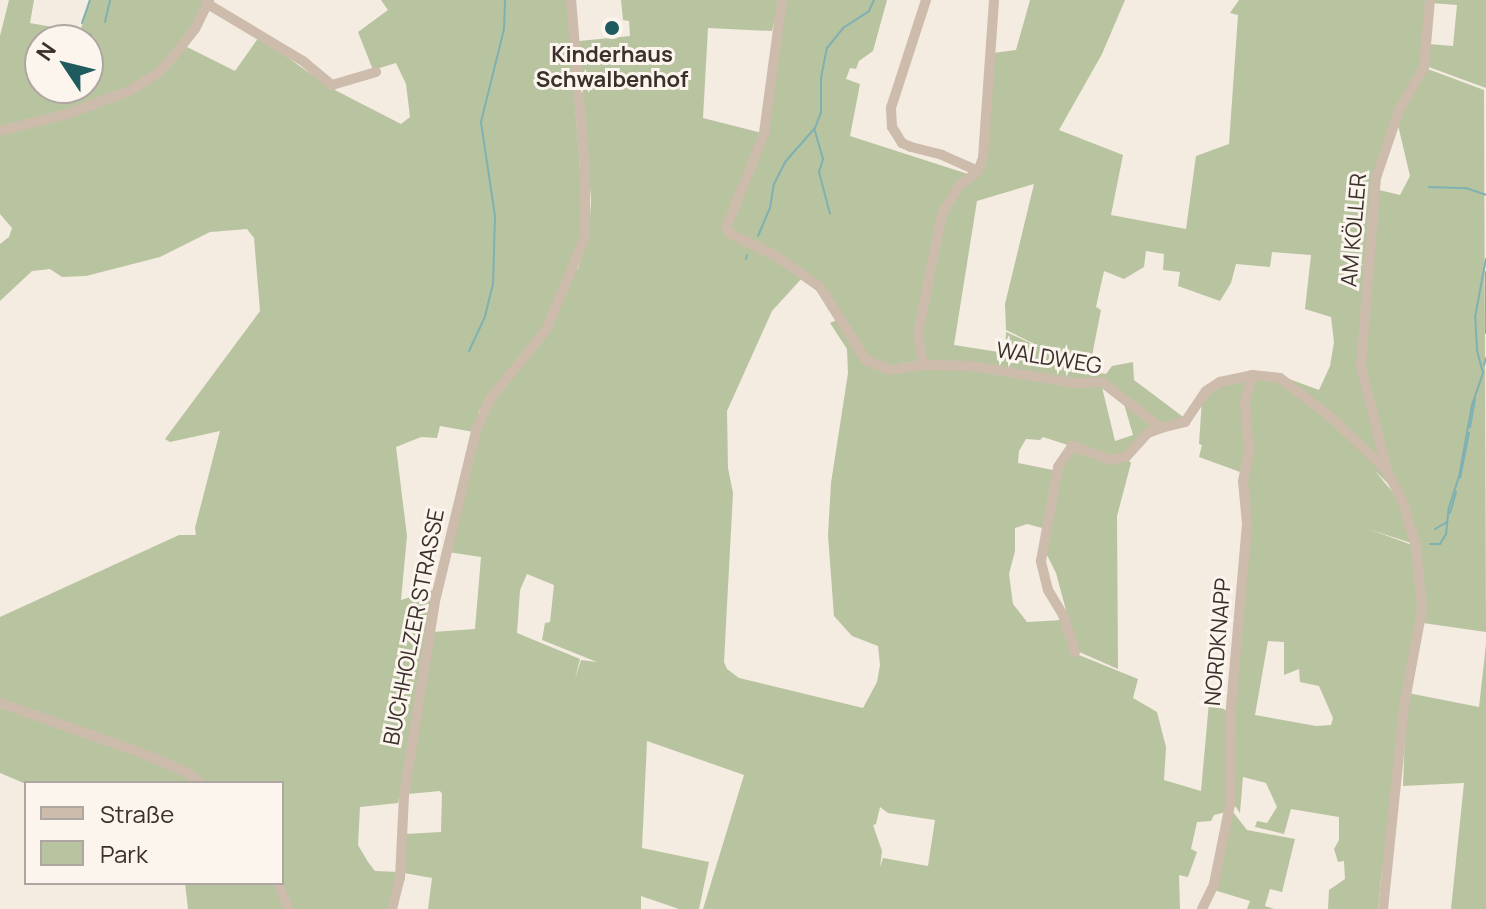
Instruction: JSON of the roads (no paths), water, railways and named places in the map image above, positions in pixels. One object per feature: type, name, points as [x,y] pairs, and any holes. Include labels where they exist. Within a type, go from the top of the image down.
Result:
[{"type":"street","name":"BUCHHOLZER STRASSE","points":[[392,909],[400,878],[404,795],[435,601],[476,431],[490,399],[546,330],[585,237],[585,169],[571,0]]},
{"type":"street","name":"WALDWEG","points":[[782,0],[764,134],[726,228],[731,234],[771,254],[820,287],[866,360],[890,370],[923,365],[986,368],[1074,383],[1102,382],[1161,428]]},
{"type":"street","points":[[926,0],[891,108],[892,127],[902,143],[978,171]]},
{"type":"street","points":[[923,365],[918,333],[942,214],[959,186],[978,171],[983,158],[994,0]]},
{"type":"street","name":"AM KÖLLER","points":[[1387,471],[1361,367],[1376,178],[1399,110],[1424,67],[1430,0]]},
{"type":"street","points":[[0,131],[113,100],[129,91],[159,72],[176,53],[195,29],[208,2],[303,61],[332,85],[376,72]]},
{"type":"street","points":[[1075,652],[1042,570],[1042,551],[1058,467],[1072,446],[1111,460],[1127,456],[1148,433],[1185,422],[1206,391],[1220,382],[1252,375],[1280,378],[1333,419],[1387,471],[1402,500],[1416,546],[1422,609],[1404,706],[1383,909]]},
{"type":"street","name":"NORDKNAPP","points":[[1202,909],[1214,884],[1230,805],[1231,707],[1247,524],[1243,481],[1249,452],[1245,402],[1252,375]]},
{"type":"street","points":[[0,703],[139,752],[197,781]]},
{"type":"street","points":[[279,885],[288,909]]},
{"type":"waterway","points":[[82,23],[90,0]]},
{"type":"waterway","points":[[105,22],[110,0]]},
{"type":"waterway","points":[[469,351],[485,316],[493,284],[495,216],[481,122],[504,29],[505,0]]},
{"type":"waterway","points":[[758,236],[770,208],[774,184],[785,162],[815,128],[821,112],[821,78],[827,48],[843,28],[869,11],[874,0]]},
{"type":"waterway","points":[[815,131],[823,159],[819,172],[830,214]]},
{"type":"waterway","points":[[1429,187],[1466,188],[1486,195]]},
{"type":"waterway","points":[[746,259],[747,255]]},
{"type":"waterway","points":[[1430,544],[1440,544],[1446,534],[1472,405],[1483,373],[1477,350],[1475,317],[1486,259]]},
{"type":"waterway","points":[[1486,272],[1486,333]]},
{"type":"waterway","points":[[1484,365],[1486,358]]},
{"type":"waterway","points":[[1470,427],[1475,398]]},
{"type":"waterway","points":[[1460,478],[1469,433]]},
{"type":"waterway","points":[[1450,513],[1456,492]]},
{"type":"waterway","points":[[1435,529],[1447,522]]},
{"type":"place","name":"Kinderhaus Schwalbenhof","points":[[612,28]]}]
